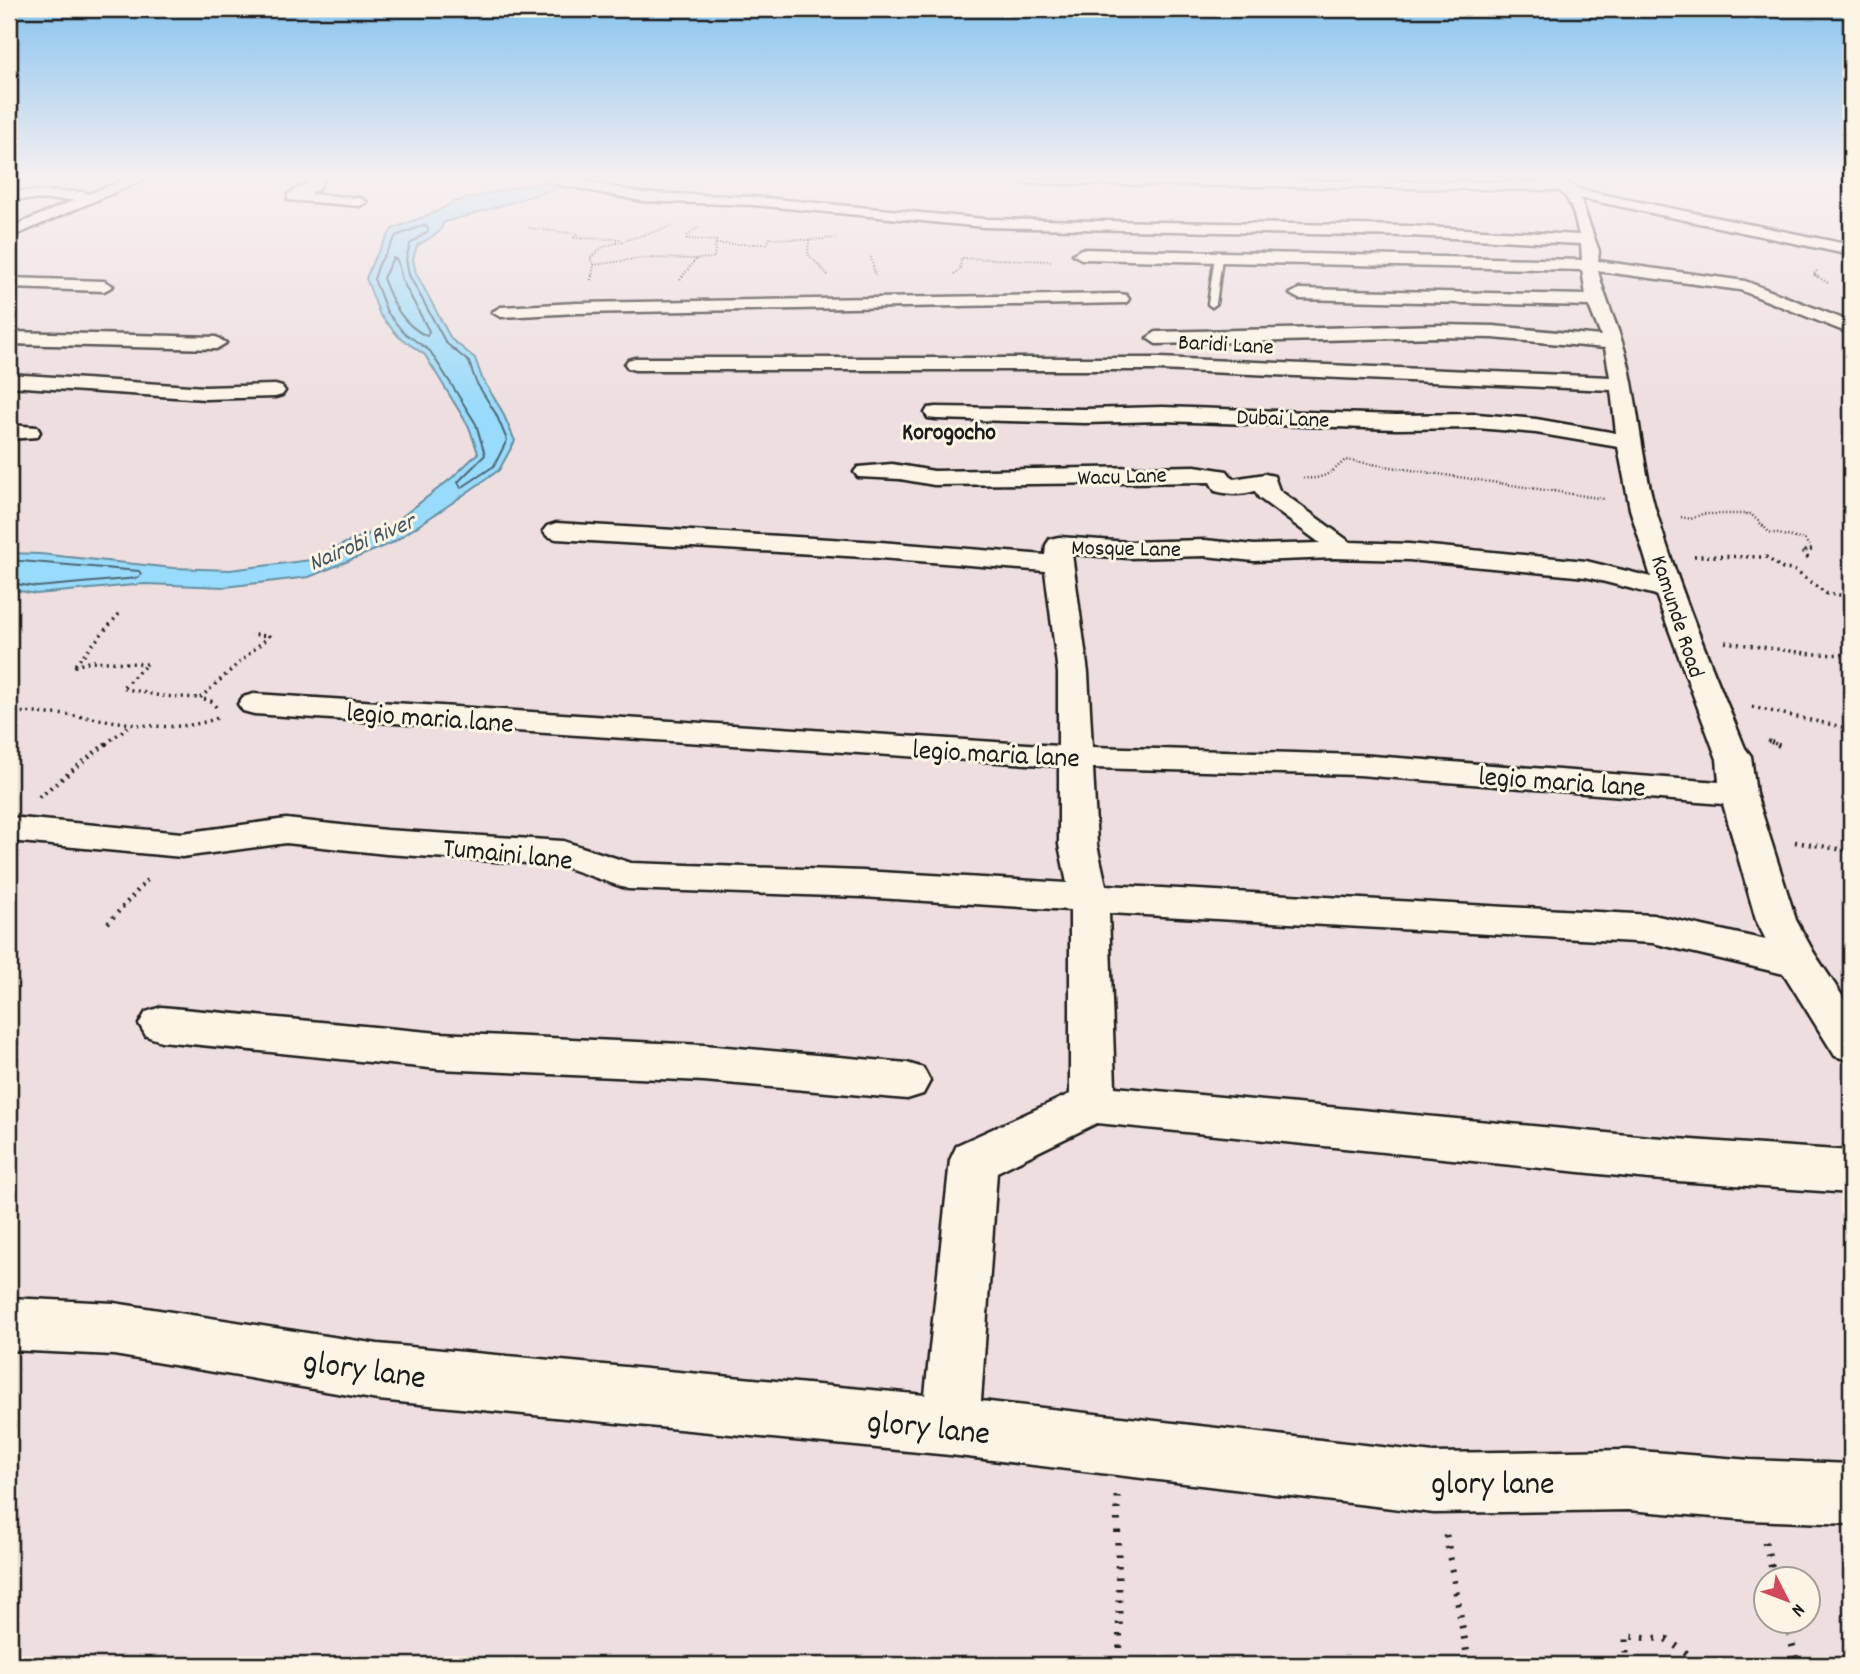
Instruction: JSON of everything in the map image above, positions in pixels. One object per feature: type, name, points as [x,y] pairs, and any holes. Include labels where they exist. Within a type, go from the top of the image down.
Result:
[{"type":"street","points":[[1087,257],[1090,262],[1271,257]]},
{"type":"street","name":"Kamunde Road","points":[[1589,257],[1596,301],[1613,343],[1628,442],[1643,509],[1698,674],[1730,753],[1734,756],[1738,794],[1776,920],[1798,962],[1851,1044]]},
{"type":"street","points":[[1611,257],[1745,286],[1851,328]]},
{"type":"street","points":[[9,283],[104,286]]},
{"type":"street","points":[[501,312],[594,307],[838,302],[1123,304],[1108,284]]},
{"type":"street","points":[[1299,294],[1474,296],[1596,301]]},
{"type":"street","points":[[1159,364],[1149,332],[1493,332],[1613,343]]},
{"type":"street","points":[[9,338],[216,343]]},
{"type":"street","name":"Baridi Lane","points":[[635,364],[1159,364],[1620,384]]},
{"type":"street","points":[[9,380],[205,393],[275,391]]},
{"type":"street","name":"Dubai Lane","points":[[936,413],[1085,416],[1163,414],[1396,422],[1477,421],[1536,426],[1628,442]]},
{"type":"street","name":"Wacu Lane","points":[[866,472],[884,470],[934,478],[1195,472],[1219,476],[1224,486],[1242,487],[1265,481],[1268,493],[1337,543],[1334,550]]},
{"type":"street","name":"Mosque Lane","points":[[556,531],[880,550],[1058,564],[1059,545],[1129,550],[1205,548],[1254,553],[1334,550],[1409,552],[1586,569],[1669,590]]},
{"type":"street","points":[[1058,564],[1073,673],[1079,845],[1090,898],[1093,1104]]},
{"type":"street","name":"legio maria lane","points":[[254,704],[1076,757],[1359,765],[1738,794]]},
{"type":"street","name":"Tumaini lane","points":[[19,817],[183,845],[286,831],[386,842],[563,853],[628,876],[862,884],[1653,929],[1798,962]]},
{"type":"street","points":[[161,1024],[439,1051],[705,1063],[907,1082]]},
{"type":"street","points":[[950,1426],[974,1160],[1093,1104],[1649,1158],[1851,1172]]},
{"type":"street","name":"glory lane","points":[[9,1324],[114,1329],[378,1372],[950,1426],[1434,1483],[1628,1480],[1750,1490],[1851,1494]]},
{"type":"lane","points":[[1212,304],[1217,258]]},
{"type":"path","points":[[591,257],[594,265],[590,283],[577,305],[594,307]]},
{"type":"path","points":[[594,265],[643,258],[714,257]]},
{"type":"path","points":[[812,257],[827,270],[838,302]]},
{"type":"path","points":[[871,257],[875,276],[879,281]]},
{"type":"path","points":[[951,279],[960,270],[961,258],[1090,262]]},
{"type":"path","points":[[681,306],[679,281],[696,259]]},
{"type":"path","points":[[1295,477],[1314,480],[1334,474],[1345,460],[1579,493],[1643,509]]},
{"type":"path","points":[[1680,517],[1691,519],[1702,514],[1751,514],[1769,532],[1805,540],[1812,550],[1801,551],[1808,558]]},
{"type":"path","points":[[1685,556],[1766,557],[1783,569],[1794,570],[1827,594],[1851,596]]},
{"type":"path","points":[[9,716],[25,709],[40,714],[76,714],[162,728],[200,726],[224,716],[211,701],[160,696],[122,688],[147,664],[91,662],[73,667],[119,614]]},
{"type":"path","points":[[200,698],[269,636],[251,634]]},
{"type":"path","points":[[19,817],[132,724]]},
{"type":"path","points":[[108,923],[139,887],[183,845]]},
{"type":"path","points":[[1117,1446],[1120,1665]]},
{"type":"path","points":[[1434,1483],[1469,1665]]},
{"type":"path","points":[[1626,1665],[1626,1636],[1666,1639],[1703,1665]]},
{"type":"path","points":[[1790,1636],[1797,1665]]},
{"type":"water","name":"Nairobi River","points":[[375,257],[414,257],[416,273],[451,339],[475,358],[482,378],[502,411],[515,441],[499,470],[392,543],[309,577],[225,587],[145,584],[36,594],[9,589],[9,553],[173,568],[230,570],[311,560],[390,526],[453,477],[478,453],[469,427],[425,355],[399,337],[380,315],[366,278]]},
{"type":"district","name":"Korogocho","points":[[949,431]]}]
